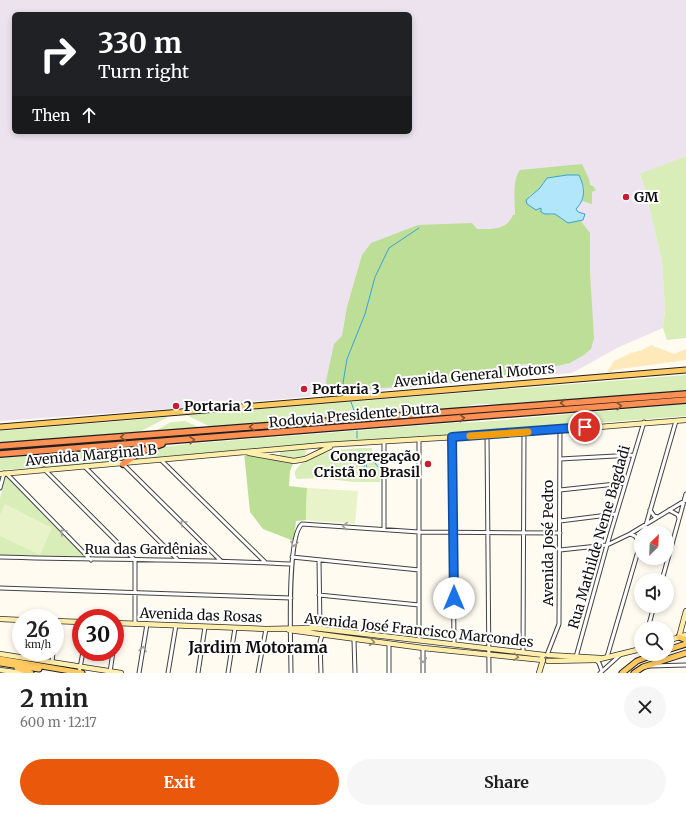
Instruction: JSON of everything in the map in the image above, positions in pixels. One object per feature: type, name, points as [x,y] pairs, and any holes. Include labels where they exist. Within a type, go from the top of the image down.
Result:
[{"type":"highway","name":"Rodovia Presidente Dutra","points":[[0,446],[686,394]]},
{"type":"highway","name":"Rodovia Presidente Dutra","points":[[0,454],[686,400]]},
{"type":"highway","points":[[123,464],[140,452],[172,441]]},
{"type":"main road","name":"Avenida General Motors","points":[[0,427],[686,370]]},
{"type":"main road","points":[[679,637],[686,640]]},
{"type":"main road","points":[[674,648],[686,644]]},
{"type":"main road","points":[[634,673],[643,667],[686,653]]},
{"type":"main road","points":[[0,659],[80,673]]},
{"type":"main road","points":[[622,673],[637,661],[643,667]]},
{"type":"main road","points":[[643,667],[645,661]]},
{"type":"main road","points":[[0,663],[61,673]]},
{"type":"main road","points":[[9,664],[31,673]]},
{"type":"street","points":[[244,452],[278,460],[294,461],[305,459],[324,449],[339,445],[524,433],[644,422],[686,420]]},
{"type":"street","points":[[646,524],[676,421]]},
{"type":"street","name":"Rua Mathilde Neme Bagdadi","points":[[576,658],[607,545],[644,422]]},
{"type":"street","name":"Avenida José Pedro","points":[[546,658],[559,624],[560,430]]},
{"type":"street","points":[[523,652],[524,433]]},
{"type":"street","points":[[487,435],[489,673]]},
{"type":"street","points":[[452,437],[454,644]]},
{"type":"street","points":[[419,440],[419,640]]},
{"type":"street","points":[[384,442],[384,529]]},
{"type":"street","name":"Avenida Marginal B","points":[[3,473],[339,445]]},
{"type":"street","points":[[305,447],[307,455],[305,459]]},
{"type":"street","points":[[278,460],[280,449]]},
{"type":"street","points":[[560,459],[634,455]]},
{"type":"street","points":[[161,460],[265,562]]},
{"type":"street","points":[[123,464],[221,561]]},
{"type":"street","points":[[84,466],[177,559]]},
{"type":"street","points":[[44,469],[135,560],[135,624]]},
{"type":"street","points":[[0,488],[3,473]]},
{"type":"street","points":[[3,473],[91,560]]},
{"type":"street","points":[[560,490],[625,483]]},
{"type":"street","points":[[664,573],[686,494]]},
{"type":"street","points":[[560,550],[607,545],[630,534],[685,501]]},
{"type":"street","points":[[650,510],[654,516],[658,517]]},
{"type":"street","points":[[669,510],[678,515],[679,519]]},
{"type":"street","points":[[560,521],[616,514]]},
{"type":"street","points":[[291,673],[291,564],[299,526],[306,524],[453,533],[560,533]]},
{"type":"street","points":[[630,534],[634,536]]},
{"type":"street","name":"Rua das Gardênias","points":[[0,557],[91,560],[177,559],[291,564]]},
{"type":"street","points":[[292,557],[419,570]]},
{"type":"street","points":[[319,560],[320,629]]},
{"type":"street","points":[[605,658],[634,565]]},
{"type":"street","points":[[0,588],[291,598]]},
{"type":"street","points":[[319,595],[419,605]]},
{"type":"street","points":[[679,637],[686,611]]},
{"type":"street","points":[[0,619],[12,620]]},
{"type":"street","name":"Avenida das Rosas","points":[[124,623],[292,629]]},
{"type":"street","points":[[139,673],[147,624]]},
{"type":"street","points":[[168,673],[176,626]]},
{"type":"street","points":[[198,673],[205,627]]},
{"type":"street","points":[[228,673],[235,628]]},
{"type":"street","points":[[313,634],[312,630],[314,628]]},
{"type":"street","name":"Avenida José Francisco Marcondes","points":[[292,629],[314,628],[523,652],[546,658],[605,658]]},
{"type":"street","points":[[258,673],[266,629]]},
{"type":"street","name":"Avenida José Francisco Marcondes","points":[[292,629],[313,634],[354,640],[423,648],[546,658],[596,660],[634,651]]},
{"type":"street","points":[[320,673],[320,642],[322,635]]},
{"type":"street","points":[[674,639],[686,635]]},
{"type":"street","points":[[354,640],[355,673]]},
{"type":"street","points":[[389,644],[389,673]]},
{"type":"street","points":[[423,648],[423,673]]},
{"type":"street","points":[[0,654],[12,655]]},
{"type":"street","points":[[601,672],[620,655]]},
{"type":"street","points":[[539,673],[546,658]]},
{"type":"street","points":[[596,660],[600,663],[601,672]]},
{"type":"street","points":[[48,661],[121,673]]},
{"type":"street","points":[[80,673],[81,661]]},
{"type":"street","points":[[110,672],[112,661]]},
{"type":"street","points":[[642,673],[643,667],[686,665]]},
{"type":"street","points":[[0,670],[22,673]]},
{"type":"street","points":[[95,673],[101,670]]},
{"type":"shaded area","points":[[0,0],[686,0],[686,156],[640,175],[646,193],[662,262],[665,310],[663,328],[619,347],[572,373],[182,408],[0,421]]},
{"type":"green space","points":[[686,156],[686,338],[667,340],[663,328],[665,310],[662,262],[646,193],[640,174]]},
{"type":"green space","points":[[582,164],[589,179],[590,185],[596,190],[592,192],[592,204],[582,201],[584,187],[579,175],[553,177],[543,183],[540,188],[529,196],[530,205],[536,210],[541,208],[550,215],[555,214],[570,221],[580,220],[590,233],[590,273],[594,338],[591,349],[570,363],[557,366],[523,364],[502,379],[327,392],[326,381],[334,344],[342,336],[347,307],[362,255],[371,243],[418,225],[472,223],[477,229],[498,228],[507,224],[513,215],[515,215],[515,185],[517,174],[520,170]]},
{"type":"green space","points":[[686,375],[686,391],[506,404],[479,404],[456,408],[211,427],[186,415]]},
{"type":"green space","points":[[686,404],[686,416],[135,459],[156,448],[188,444],[480,422]]},
{"type":"green space","points":[[168,417],[136,434],[0,444],[0,431]]},
{"type":"green space","points":[[185,421],[201,428],[153,432],[171,422]]},
{"type":"green space","points":[[143,447],[121,462],[0,470],[0,458]]},
{"type":"green space","points":[[304,448],[306,452],[304,457],[292,460],[280,457],[280,451]]},
{"type":"green space","points":[[372,448],[372,455],[382,455],[380,482],[355,482],[319,478],[297,479],[295,474],[296,469],[307,460],[336,450]]},
{"type":"green space","points":[[244,452],[294,461],[290,471],[289,486],[307,488],[306,520],[296,521],[294,541],[263,529],[250,512]]},
{"type":"green space","points":[[6,476],[87,558],[0,555],[0,498]]},
{"type":"green space","points":[[307,488],[358,491],[355,524],[306,520]]},
{"type":"green space","points":[[5,504],[52,528],[40,555],[0,536],[0,515]]},
{"type":"sand","points":[[651,345],[674,354],[686,349],[686,360],[613,370],[611,373],[607,372],[614,361]]},
{"type":"water","points":[[579,175],[581,180],[584,193],[582,201],[576,209],[578,212],[585,214],[583,220],[568,223],[555,214],[545,214],[541,212],[541,208],[536,210],[527,204],[526,200],[540,188],[547,178]]},
{"type":"waterway","points":[[346,392],[343,383],[347,359],[365,314],[375,277],[389,248],[419,228]]},
{"type":"waterway","points":[[351,402],[355,413]]},
{"type":"waterway","points":[[357,431],[357,438]]},
{"type":"waterway","points":[[360,451],[367,467]]},
{"type":"waterway","points":[[365,460],[374,462],[379,468]]},
{"type":"waterway","points":[[364,467],[365,462]]},
{"type":"slow traffic","points":[[470,436],[528,432]]},
{"type":"place","name":"GM","points":[[626,197]]},
{"type":"place","name":"Portaria 3","points":[[304,389]]},
{"type":"place","name":"Portaria 2","points":[[176,406]]},
{"type":"place","name":"Congregação Cristã no Brasil","points":[[428,464]]},
{"type":"district","name":"Jardim Motorama","points":[[258,647]]},
{"type":"route","points":[[454,598],[452,437],[524,433],[585,427]]}]
